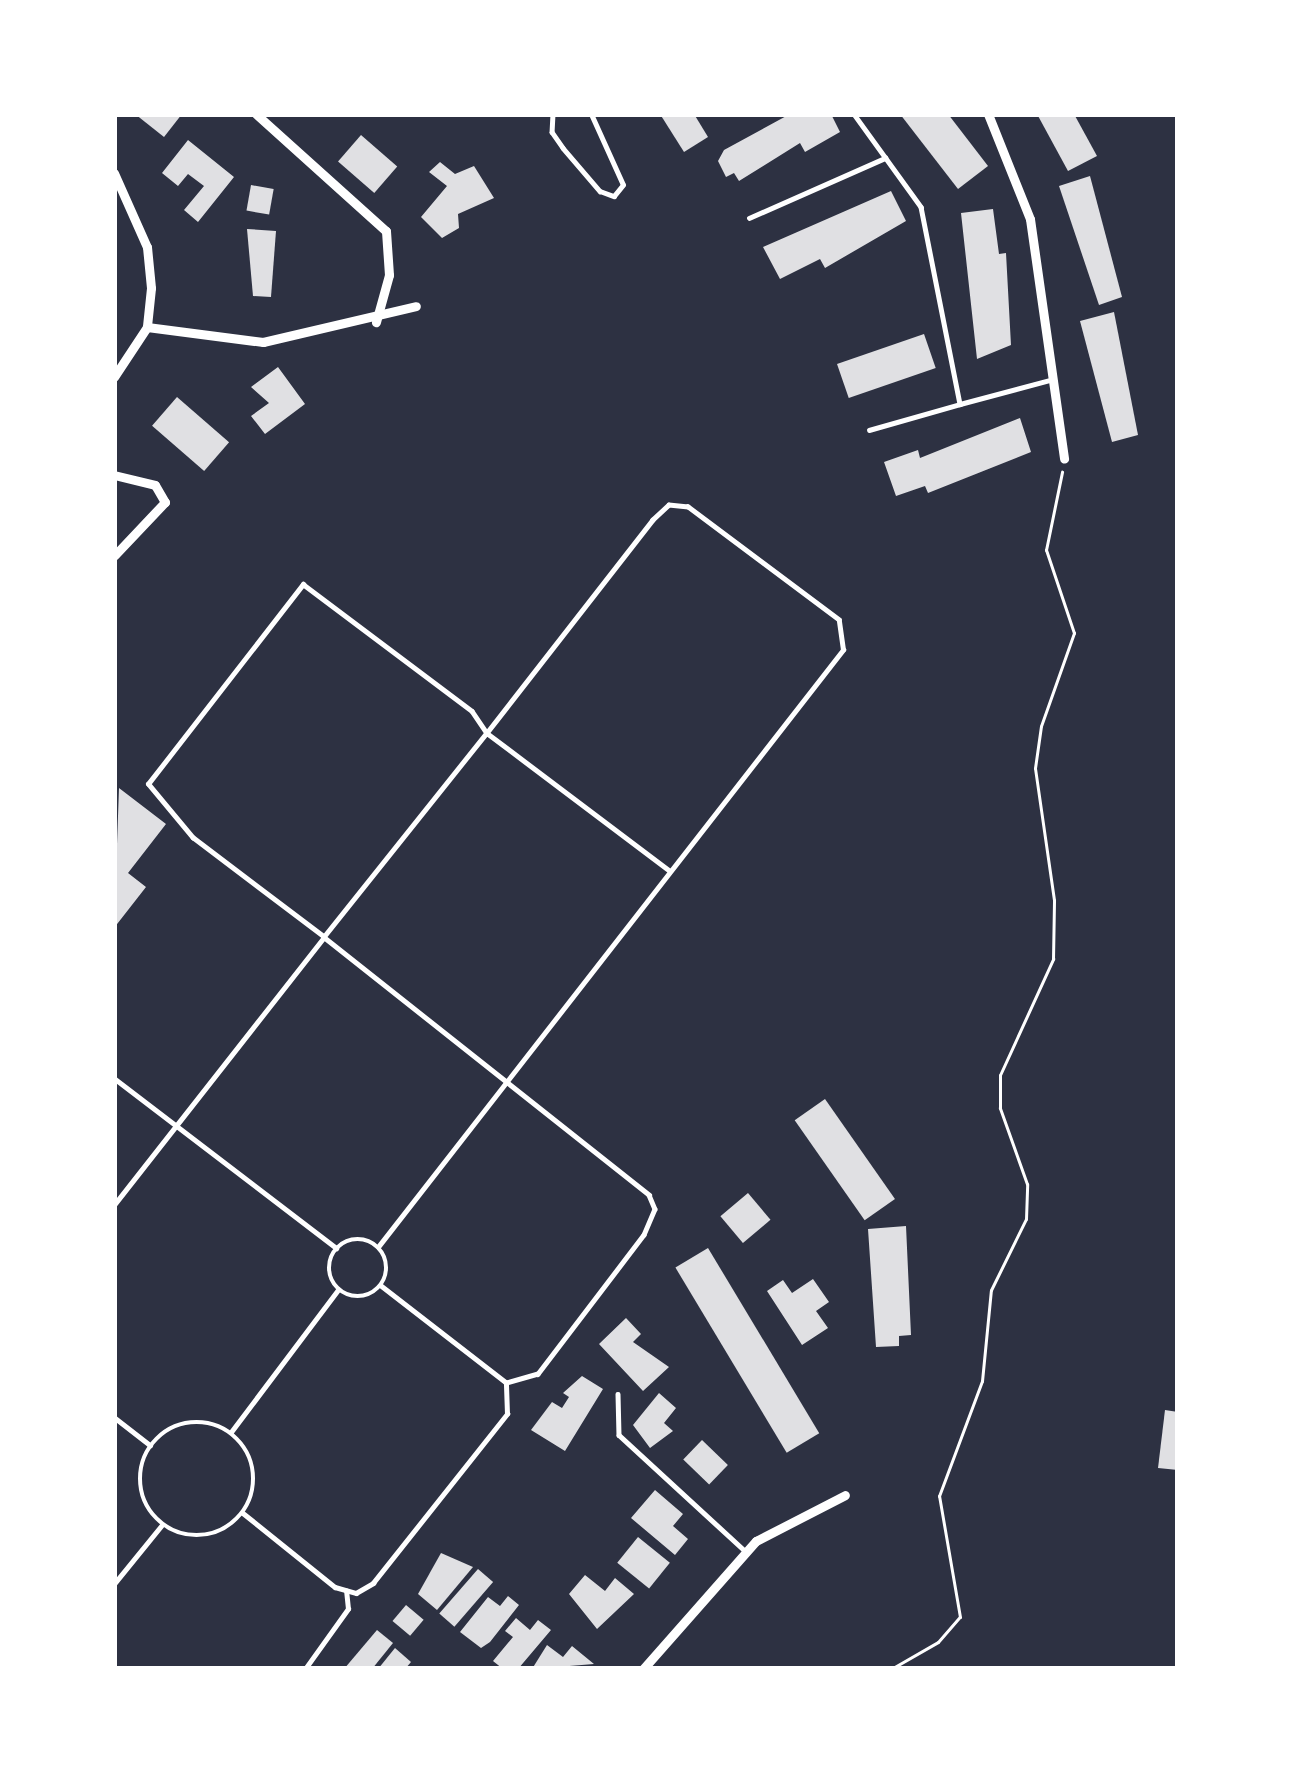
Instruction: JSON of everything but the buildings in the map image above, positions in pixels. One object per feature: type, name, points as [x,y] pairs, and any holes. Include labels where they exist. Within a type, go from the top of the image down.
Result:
[{"type":"street","points":[[256,114],[386,231],[389,275],[376,322]]},
{"type":"street","points":[[988,114],[1030,219],[1064,459]]},
{"type":"street","points":[[114,173],[147,248],[147,327],[114,377]]},
{"type":"street","points":[[147,327],[263,342],[376,322],[416,306]]},
{"type":"street","points":[[114,475],[155,485],[165,502],[114,556]]},
{"type":"street","points":[[643,1669],[745,1551],[845,1495]]},
{"type":"lane","points":[[553,114],[552,132],[563,148],[600,191],[614,196],[623,185],[591,114]]},
{"type":"lane","points":[[854,114],[925,218],[960,404]]},
{"type":"lane","points":[[748,218],[885,158]]},
{"type":"lane","points":[[869,430],[1054,379]]},
{"type":"lane","points":[[114,1205],[669,506],[688,507],[839,620],[842,650],[378,1247]]},
{"type":"lane","points":[[506,1383],[538,1374],[644,1235],[655,1209],[649,1195],[508,1079],[194,838],[148,784],[303,584],[472,712],[487,733],[669,870]]},
{"type":"lane","points":[[114,1078],[336,1248]]},
{"type":"lane","points":[[361,1239],[378,1247],[387,1264],[381,1286],[357,1298],[338,1291],[328,1265],[336,1248],[361,1239]]},
{"type":"lane","points":[[381,1286],[506,1383]]},
{"type":"lane","points":[[231,1432],[338,1291]]},
{"type":"lane","points":[[346,1592],[373,1583],[507,1414],[506,1383]]},
{"type":"lane","points":[[618,1394],[619,1435],[745,1551]]},
{"type":"lane","points":[[114,1417],[150,1445]]},
{"type":"lane","points":[[179,1424],[231,1432],[254,1479],[243,1513],[214,1534],[162,1525],[142,1496],[150,1445],[179,1424]]},
{"type":"lane","points":[[243,1513],[346,1592]]},
{"type":"lane","points":[[114,1584],[162,1525]]},
{"type":"lane","points":[[305,1669],[341,1622],[346,1592]]},
{"type":"path","points":[[891,1669],[938,1642],[960,1617],[939,1496],[982,1382],[991,1290],[1026,1219],[1027,1184],[1000,1108],[1000,1075],[1053,959],[1054,900],[1035,768],[1041,726],[1074,633],[1046,550],[1064,459]]}]
